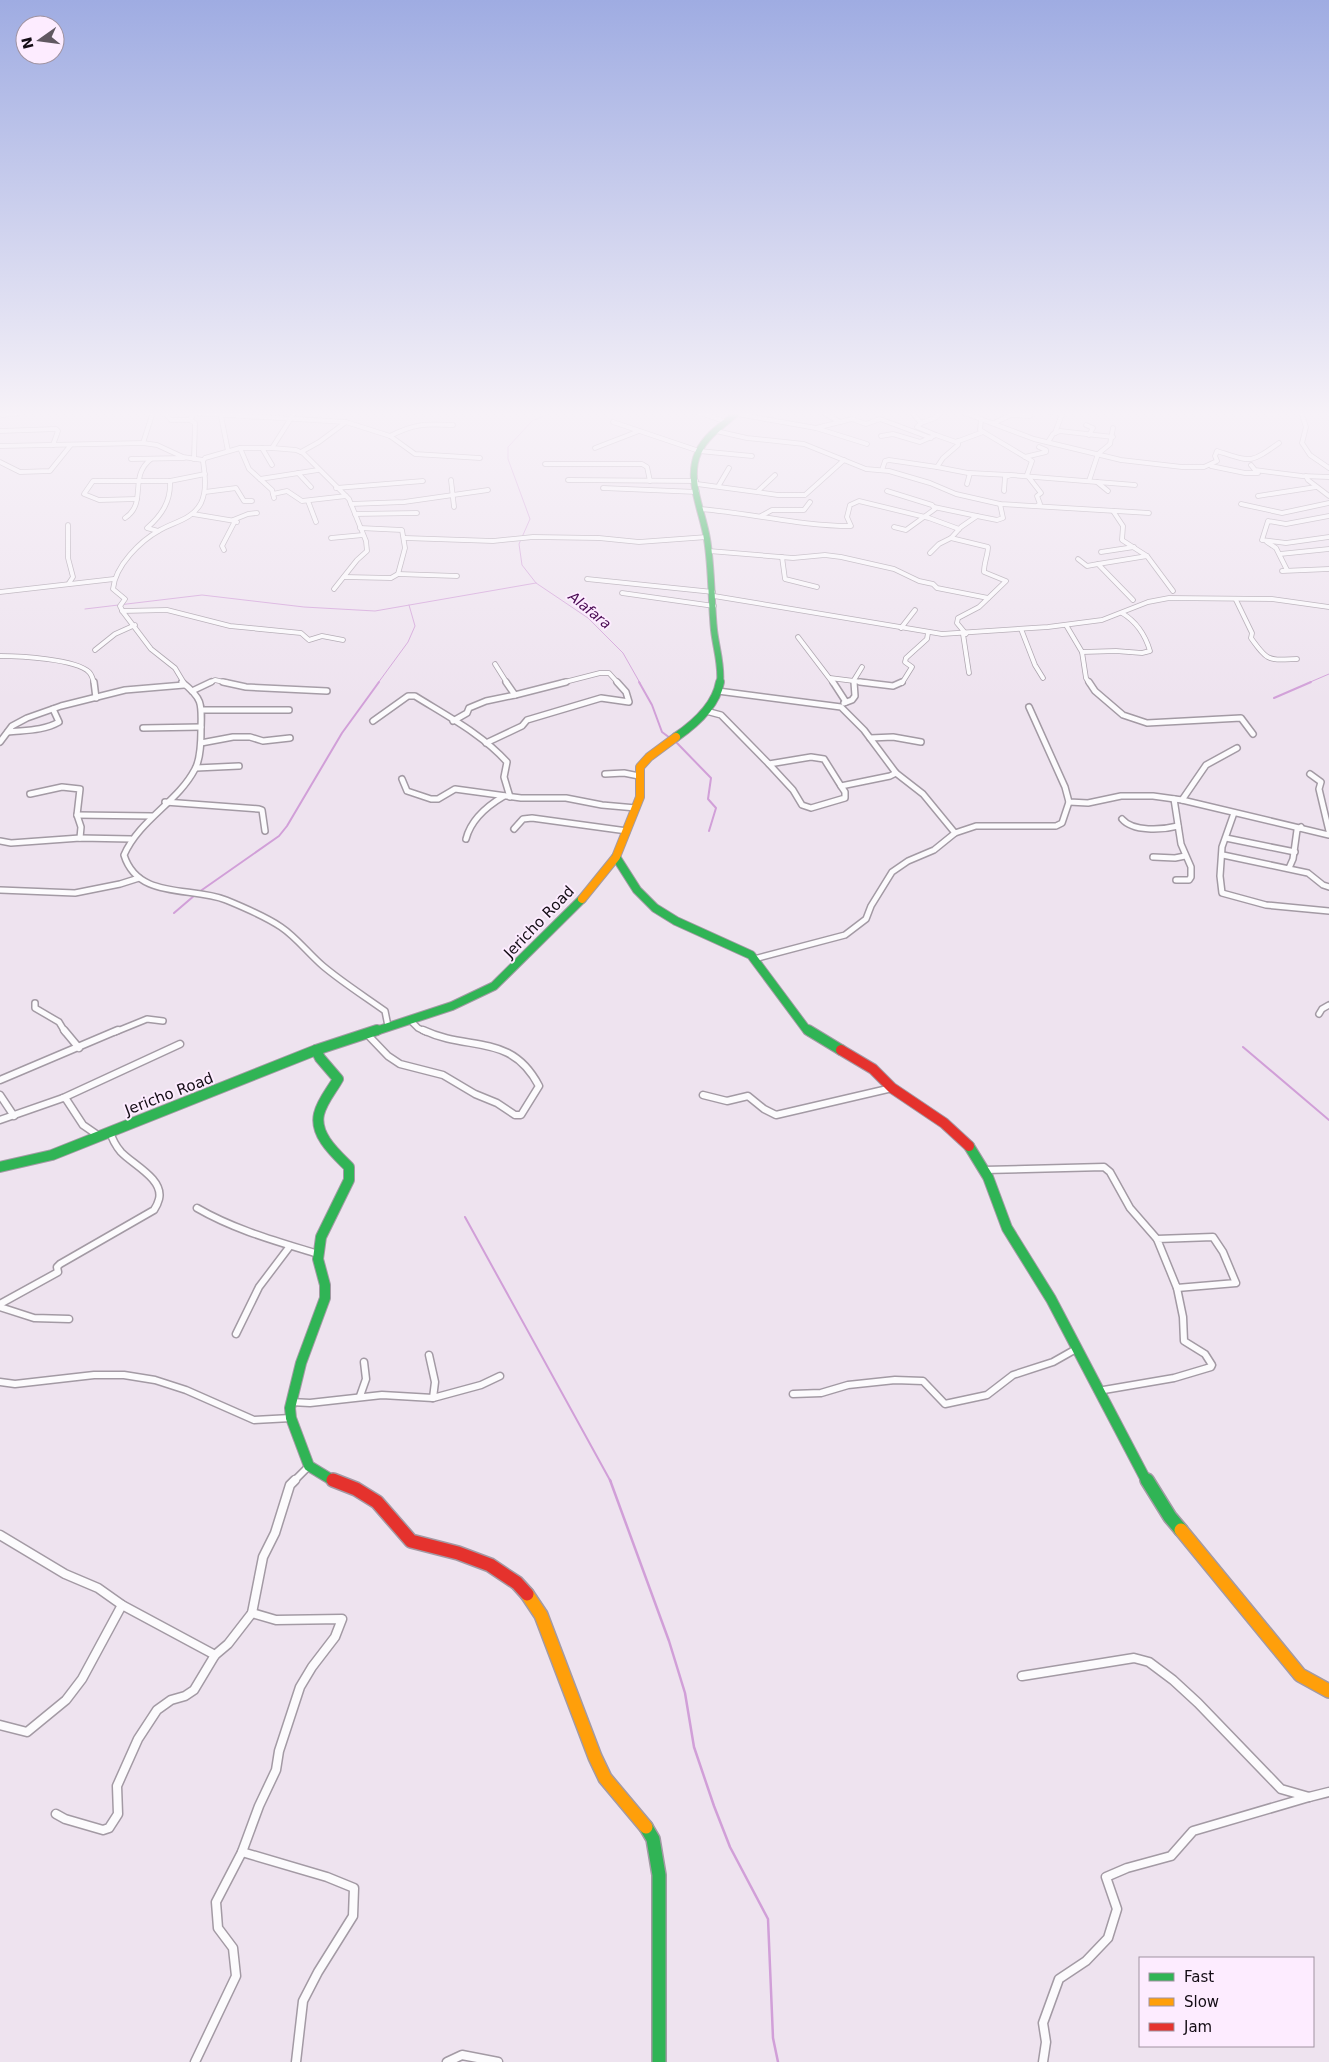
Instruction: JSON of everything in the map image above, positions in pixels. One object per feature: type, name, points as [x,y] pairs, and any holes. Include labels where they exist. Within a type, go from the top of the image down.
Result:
[{"type":"street","points":[[125,518],[134,508]]},
{"type":"street","points":[[158,531],[147,528],[162,514],[164,508]]},
{"type":"street","points":[[121,606],[125,598],[113,589],[114,579],[133,553],[158,531],[193,514],[198,508]]},
{"type":"street","points":[[311,508],[316,522]]},
{"type":"street","points":[[334,589],[367,551],[367,545],[353,508]]},
{"type":"street","points":[[761,516],[772,510],[806,510],[807,508]]},
{"type":"street","points":[[700,509],[761,516],[793,522],[851,526],[847,517],[849,508]]},
{"type":"street","points":[[889,508],[925,517],[959,529]]},
{"type":"street","points":[[894,527],[906,530],[935,508]]},
{"type":"street","points":[[940,508],[997,520],[1003,518],[1000,508]]},
{"type":"street","points":[[1071,508],[1149,512]]},
{"type":"street","points":[[1255,508],[1282,512],[1302,508]]},
{"type":"street","name":"Jericho Road","points":[[0,1167],[52,1155],[316,1050],[469,1000],[494,986],[576,906],[616,857],[640,794],[640,767],[667,744],[692,728],[706,711],[718,691],[719,670],[713,619],[714,594],[707,537],[700,509]]},
{"type":"street","points":[[1113,511],[1123,526],[1122,540],[1147,556],[1148,561],[1173,590]]},
{"type":"street","points":[[193,514],[233,520],[256,513]]},
{"type":"street","points":[[356,514],[417,513]]},
{"type":"street","points":[[930,553],[939,544],[950,538],[977,516]]},
{"type":"street","points":[[1329,516],[1286,524],[1268,521],[1262,540],[1276,548],[1285,570],[1329,569]]},
{"type":"street","points":[[224,550],[222,546],[235,522],[237,522],[233,520]]},
{"type":"street","points":[[68,525],[70,570],[73,577],[69,584]]},
{"type":"street","points":[[344,577],[391,578],[398,574],[405,550],[405,538],[400,529],[360,528]]},
{"type":"street","points":[[331,538],[363,535]]},
{"type":"street","points":[[405,538],[493,541],[520,538],[599,538],[639,542],[707,537]]},
{"type":"street","points":[[1267,542],[1329,537]]},
{"type":"street","points":[[950,538],[988,547],[988,552],[984,559],[984,572],[1004,579],[1006,582],[979,607],[958,618],[957,623],[965,634],[969,673]]},
{"type":"street","points":[[1101,552],[1134,547]]},
{"type":"street","points":[[1280,554],[1329,550]]},
{"type":"street","points":[[709,551],[782,557],[825,555],[841,557],[894,569],[919,581],[933,584],[937,588],[988,598]]},
{"type":"street","points":[[1078,559],[1087,566],[1147,556]]},
{"type":"street","points":[[782,557],[785,579],[817,587]]},
{"type":"street","points":[[1098,564],[1133,600]]},
{"type":"street","points":[[398,574],[457,576]]},
{"type":"street","points":[[0,592],[114,579]]},
{"type":"street","points":[[587,579],[714,594],[928,633],[965,634],[1102,620],[1122,613],[1134,606],[1161,598],[1272,599],[1329,607]]},
{"type":"street","points":[[622,594],[714,606]]},
{"type":"street","points":[[1236,600],[1252,633],[1251,638],[1264,656],[1274,660],[1297,659]]},
{"type":"street","points":[[121,606],[155,653],[175,668],[184,685],[199,697],[202,710],[196,768],[187,781],[131,839],[124,855],[128,868],[139,878],[156,887],[206,893],[227,900],[281,927],[324,967],[385,1011],[388,1026]]},
{"type":"street","points":[[121,606],[167,610],[230,626],[301,633],[309,640],[317,635],[344,640]]},
{"type":"street","points":[[901,628],[915,610]]},
{"type":"street","points":[[1082,652],[1116,651],[1142,653],[1150,651],[1145,636],[1138,624],[1122,613]]},
{"type":"street","points":[[95,650],[115,634],[135,625]]},
{"type":"street","points":[[1066,625],[1082,652],[1086,678],[1095,691],[1123,715],[1147,723],[1241,718],[1252,734]]},
{"type":"street","points":[[1021,629],[1035,664],[1043,678]]},
{"type":"street","points":[[830,678],[893,686],[901,684],[912,667],[904,662],[906,658],[927,639],[928,633]]},
{"type":"street","points":[[798,637],[846,702]]},
{"type":"street","points":[[0,656],[62,662],[81,667],[87,670],[94,680],[96,698]]},
{"type":"street","points":[[495,664],[515,695]]},
{"type":"street","points":[[839,706],[852,700],[855,696],[854,680],[862,666]]},
{"type":"street","points":[[454,721],[467,713],[469,708],[486,701],[600,673],[608,673],[626,692],[629,702],[602,698],[527,720],[522,726],[486,743]]},
{"type":"street","points":[[192,690],[215,680],[246,687],[327,691]]},
{"type":"street","points":[[0,742],[12,726],[52,709],[125,690],[184,685]]},
{"type":"street","points":[[718,691],[839,706],[852,716],[896,773],[923,794],[955,833]]},
{"type":"street","points":[[373,721],[408,696],[415,696],[486,743],[502,756],[507,762],[504,777],[510,797]]},
{"type":"street","points":[[754,958],[845,935],[866,919],[892,872],[908,861],[934,850],[955,833],[976,826],[1056,826],[1062,823],[1070,802],[1029,708]]},
{"type":"street","points":[[8,732],[51,727],[58,724],[52,709]]},
{"type":"street","points":[[202,710],[289,710]]},
{"type":"street","points":[[706,711],[721,716],[793,790],[802,805],[811,808],[845,798],[846,792],[824,759],[811,756],[769,764]]},
{"type":"street","points":[[143,728],[201,728]]},
{"type":"street","points":[[200,743],[233,737],[250,737],[263,741],[290,738]]},
{"type":"street","points":[[870,738],[893,737],[921,742]]},
{"type":"street","points":[[1182,800],[1206,765],[1237,748]]},
{"type":"street","points":[[196,768],[239,766]]},
{"type":"street","points":[[604,774],[624,773],[639,776]]},
{"type":"street","points":[[841,786],[890,776],[896,773]]},
{"type":"street","points":[[1070,802],[1088,803],[1137,795],[1174,799],[1329,833],[1320,797],[1319,789],[1321,782],[1310,774]]},
{"type":"street","points":[[402,779],[407,791],[431,799],[438,799],[455,789],[510,797],[566,798],[602,805],[636,808]]},
{"type":"street","points":[[30,794],[75,786],[80,789],[77,815],[81,828],[80,838]]},
{"type":"street","points":[[1320,797],[1327,794]]},
{"type":"street","points":[[466,839],[474,822],[493,802],[504,796]]},
{"type":"street","points":[[1174,799],[1181,844],[1191,866],[1191,877],[1189,880],[1176,880]]},
{"type":"street","points":[[166,802],[259,809],[262,810],[265,832]]},
{"type":"street","points":[[1234,813],[1223,844],[1220,876],[1220,890],[1222,893],[1266,905],[1329,910]]},
{"type":"street","points":[[77,815],[152,816]]},
{"type":"street","points":[[514,829],[523,819],[532,818],[627,831]]},
{"type":"street","points":[[1122,819],[1126,824],[1133,826],[1171,828],[1178,826]]},
{"type":"street","points":[[1290,868],[1295,852],[1297,830],[1301,827]]},
{"type":"street","points":[[0,841],[31,843],[80,838],[131,839]]},
{"type":"street","points":[[1226,838],[1295,852]]},
{"type":"street","points":[[1222,855],[1308,873],[1323,885],[1329,886]]},
{"type":"street","points":[[1153,857],[1175,858],[1185,856]]},
{"type":"street","points":[[616,857],[641,895],[663,915],[742,950],[754,958],[806,1029],[873,1069],[892,1088],[957,1134],[972,1150],[984,1170],[1007,1228],[1051,1299],[1138,1467],[1170,1517],[1300,1675],[1329,1691]]},
{"type":"street","points":[[0,890],[75,893],[120,884],[139,878]]},
{"type":"street","points":[[35,1003],[36,1008],[63,1026],[64,1031],[79,1048]]},
{"type":"street","points":[[1318,1014],[1329,1005]]},
{"type":"street","points":[[0,1080],[147,1019],[163,1021]]},
{"type":"street","points":[[366,1033],[388,1056],[400,1064],[443,1075],[475,1094],[497,1103],[515,1115],[521,1115],[539,1086],[529,1070],[518,1058],[476,1043],[427,1032],[410,1020]]},
{"type":"street","points":[[0,1120],[63,1098],[180,1044]]},
{"type":"street","points":[[316,1050],[321,1063],[336,1074],[338,1080],[319,1115],[320,1128],[330,1147],[346,1162],[350,1172],[349,1180],[325,1225],[318,1254],[325,1285],[325,1298],[307,1344],[291,1402],[291,1418],[309,1466],[331,1480],[359,1489],[388,1512],[404,1535],[411,1541],[465,1554],[499,1570],[525,1591],[540,1615],[605,1778],[649,1830],[659,1862],[660,1935],[658,1970],[661,2031],[659,2062]]},
{"type":"street","points":[[703,1095],[727,1101],[748,1096],[764,1109],[776,1115],[892,1088]]},
{"type":"street","points":[[0,1095],[14,1116]]},
{"type":"street","points":[[63,1098],[66,1099],[80,1124],[87,1130],[100,1136]]},
{"type":"street","points":[[0,1305],[58,1272],[60,1264],[154,1210],[158,1204],[159,1188],[154,1180],[116,1148],[110,1139],[110,1131]]},
{"type":"street","points":[[984,1170],[1104,1166],[1110,1172],[1130,1208],[1157,1239],[1176,1288],[1183,1317],[1184,1341],[1205,1354],[1212,1365],[1211,1367],[1174,1378],[1098,1391]]},
{"type":"street","points":[[197,1208],[221,1222],[318,1254]]},
{"type":"street","points":[[1157,1239],[1213,1237],[1223,1252],[1236,1283],[1176,1288]]},
{"type":"street","points":[[236,1334],[247,1306],[262,1281],[290,1246]]},
{"type":"street","points":[[0,1305],[22,1315],[44,1320],[69,1319]]},
{"type":"street","points":[[793,1394],[821,1393],[848,1385],[895,1380],[923,1381],[945,1404],[987,1395],[1013,1375],[1052,1362],[1076,1349]]},
{"type":"street","points":[[429,1355],[435,1391],[433,1398]]},
{"type":"street","points":[[360,1396],[364,1389],[366,1377],[364,1362]]},
{"type":"street","points":[[0,1382],[16,1384],[94,1375],[124,1375],[155,1380],[186,1390],[248,1418],[263,1420],[291,1418]]},
{"type":"street","points":[[291,1402],[310,1403],[382,1395],[433,1398],[481,1385],[500,1376]]},
{"type":"street","points":[[56,1814],[65,1820],[96,1829],[103,1830],[109,1828],[118,1814],[118,1786],[138,1739],[163,1705],[194,1690],[215,1655],[228,1644],[252,1613],[263,1557],[275,1534],[290,1485],[309,1466]]},
{"type":"street","points":[[0,1535],[65,1574],[98,1588],[122,1605],[215,1655]]},
{"type":"street","points":[[0,1725],[27,1732],[62,1704],[82,1678],[122,1605]]},
{"type":"street","points":[[195,2062],[236,1976],[232,1948],[218,1928],[216,1902],[242,1852],[259,1806],[276,1770],[279,1751],[300,1687],[312,1667],[335,1637],[342,1619],[276,1620],[252,1613]]},
{"type":"street","points":[[1022,1676],[1134,1658],[1149,1662],[1173,1680],[1198,1703],[1281,1789],[1309,1797]]},
{"type":"street","points":[[1043,2062],[1046,2042],[1044,2023],[1059,1979],[1086,1961],[1108,1938],[1117,1909],[1106,1877],[1127,1868],[1171,1856],[1193,1831],[1329,1792]]},
{"type":"street","points":[[242,1852],[261,1860],[334,1878],[354,1888],[353,1916],[318,1972],[303,2001],[296,2062]]},
{"type":"street","points":[[447,2062],[462,2055],[498,2062]]},
{"type":"waterway","name":"Alafara","points":[[526,508],[530,519],[519,544],[522,565],[536,583]]},
{"type":"waterway","points":[[409,605],[536,583]]},
{"type":"waterway","name":"Alafara","points":[[536,583],[588,618],[623,653],[640,683]]},
{"type":"waterway","points":[[85,609],[202,595],[304,607],[375,611],[409,605]]},
{"type":"waterway","points":[[378,683],[408,642],[415,626],[409,605]]},
{"type":"waterway","points":[[1308,683],[1329,674]]},
{"type":"waterway","points":[[199,892],[279,836],[287,826],[342,733],[379,682]]},
{"type":"waterway","name":"Alafara","points":[[639,682],[652,705],[662,732],[670,738]]},
{"type":"waterway","points":[[1274,698],[1311,682]]},
{"type":"waterway","name":"Alafara","points":[[676,742],[711,778],[708,799],[716,808],[709,831]]},
{"type":"waterway","points":[[174,913],[195,895]]},
{"type":"waterway","points":[[1243,1047],[1329,1120]]},
{"type":"waterway","points":[[465,1217],[610,1481]]},
{"type":"waterway","points":[[610,1481],[669,1641],[685,1693],[694,1747],[714,1806],[730,1847],[768,1919],[773,2038],[778,2062]]},
{"type":"traffic: fast","points":[[676,737],[705,713],[717,693],[720,677],[714,629],[709,552],[700,508]]},
{"type":"traffic: fast","points":[[616,857],[637,890],[655,908],[676,921],[751,955],[806,1029],[841,1050]]},
{"type":"traffic: fast","points":[[0,1167],[52,1155],[316,1050],[452,1006],[484,992],[494,986],[533,949],[582,899]]},
{"type":"traffic: fast","points":[[316,1050],[320,1058],[338,1079],[319,1114],[320,1129],[333,1150],[349,1167],[349,1180],[321,1237],[318,1259],[325,1285],[325,1298],[301,1363],[290,1408],[291,1418],[309,1466],[332,1480]]},
{"type":"traffic: fast","points":[[969,1146],[988,1177],[1007,1228],[1051,1299],[1138,1467],[1170,1517],[1181,1530]]},
{"type":"traffic: fast","points":[[646,1827],[653,1839],[659,1875],[659,2062]]},
{"type":"traffic: slow","points":[[582,899],[616,857],[640,797],[640,767],[649,757],[676,737]]},
{"type":"traffic: slow","points":[[1181,1530],[1300,1675],[1329,1691]]},
{"type":"traffic: slow","points":[[527,1594],[541,1615],[595,1757],[605,1778],[646,1827]]},
{"type":"traffic: jam","points":[[841,1050],[873,1069],[892,1088],[944,1123],[969,1146]]},
{"type":"traffic: jam","points":[[332,1480],[356,1489],[377,1502],[411,1541],[458,1553],[490,1565],[517,1583],[527,1594]]}]
